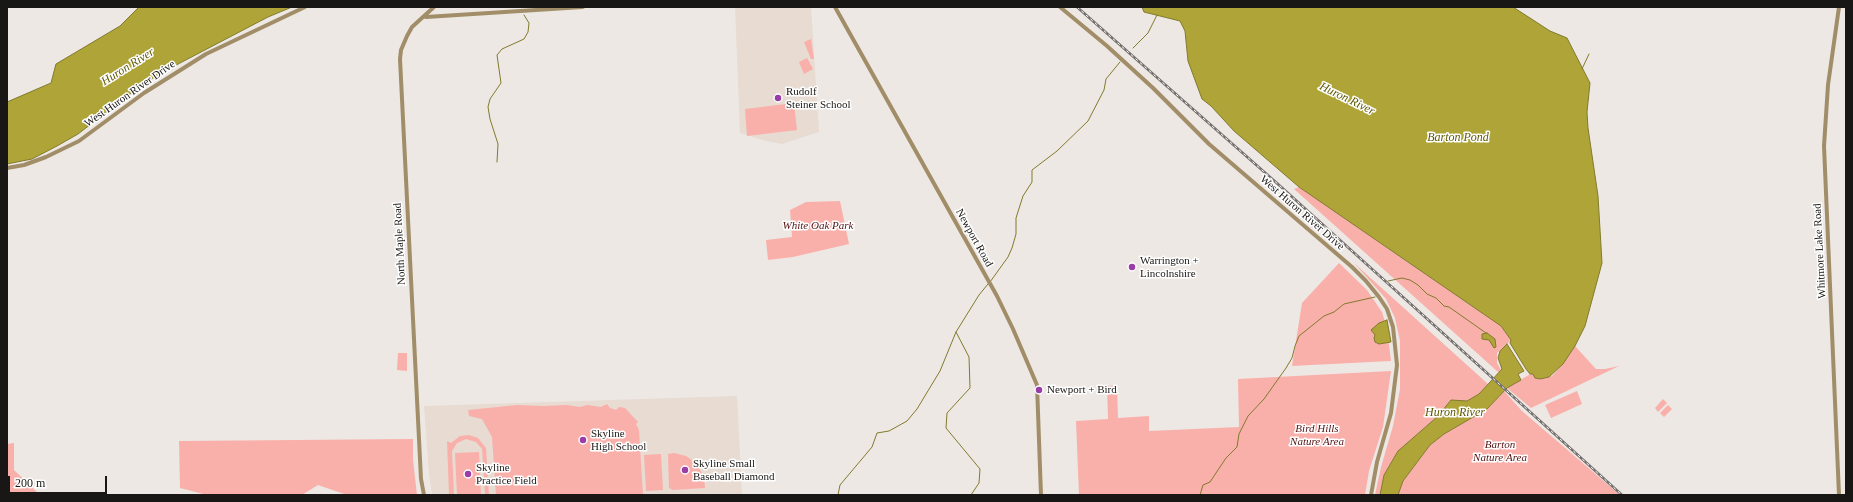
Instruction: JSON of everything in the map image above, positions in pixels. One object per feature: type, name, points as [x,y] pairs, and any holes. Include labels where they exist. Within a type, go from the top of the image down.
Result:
[{"type":"street","name":"West Huron River Drive","points":[[7,168],[24,166],[80,140],[150,89],[206,54],[304,7]]},
{"type":"street","name":"North Maple Road","points":[[423,494],[421,479],[400,59],[401,50],[412,27],[425,17],[434,7]]},
{"type":"street","points":[[425,17],[583,7]]},
{"type":"street","name":"Newport Road","points":[[835,7],[989,283],[1013,329],[1036,385],[1041,495]]},
{"type":"street","name":"West Huron River Drive","points":[[1060,7],[1107,46],[1215,149],[1352,267],[1379,297],[1386,309],[1393,327],[1397,365],[1391,413],[1376,468],[1371,495]]},
{"type":"street","name":"Whitmore Lake Road","points":[[1839,7],[1828,85],[1824,146],[1839,495]]},
{"type":"shaded area","name":"Rudolf Steiner School","points":[[735,7],[811,7],[819,132],[782,144],[740,133]]},
{"type":"shaded area","name":"Skyline High School","points":[[737,396],[742,495],[432,495],[424,406]]},
{"type":"green space","points":[[811,39],[814,59],[811,59],[804,42]]},
{"type":"green space","points":[[807,58],[813,69],[804,74],[799,62]]},
{"type":"green space","points":[[794,103],[797,130],[747,136],[745,109]]},
{"type":"green space","points":[[1299,187],[1501,326],[1511,340],[1497,353],[1497,363],[1501,370],[1498,372],[1294,189]]},
{"type":"green space","name":"White Oak Park","points":[[840,201],[849,244],[793,257],[768,260],[766,240],[792,237],[790,210],[806,202]]},
{"type":"green space","points":[[1339,263],[1367,290],[1382,312],[1387,328],[1391,361],[1292,366],[1302,303]]},
{"type":"green space","points":[[1354,263],[1488,384],[1479,394],[1467,401],[1450,401],[1437,417],[1398,451],[1384,475],[1380,495],[1375,495],[1381,467],[1393,426],[1400,389],[1400,341],[1395,318],[1386,299]]},
{"type":"green space","name":"Barton Nature Area","points":[[1575,346],[1596,369],[1619,366],[1531,408],[1507,388],[1532,373],[1538,379],[1552,376],[1563,364]]},
{"type":"green space","points":[[398,353],[407,353],[407,371],[397,370]]},
{"type":"green space","name":"Bird Hills Nature Area","points":[[1391,371],[1383,427],[1369,471],[1365,495],[1079,495],[1076,421],[1108,419],[1107,386],[1117,385],[1118,418],[1149,416],[1149,431],[1239,427],[1238,379]]},
{"type":"green space","name":"Barton Nature Area","points":[[1504,391],[1522,411],[1620,495],[1398,495],[1403,481],[1430,445],[1444,434],[1487,409]]},
{"type":"green space","points":[[1577,391],[1582,404],[1551,418],[1545,405]]},
{"type":"green space","points":[[1663,399],[1667,403],[1658,412],[1655,408]]},
{"type":"green space","points":[[607,404],[610,408],[616,410],[619,407],[625,408],[638,422],[636,424],[639,430],[643,495],[496,495],[492,437],[482,419],[469,416],[468,410],[517,405],[566,405],[580,407],[587,405],[601,407]]},
{"type":"green space","points":[[1668,405],[1672,409],[1664,417],[1660,413]]},
{"type":"green space","points":[[469,435],[478,438],[486,448],[489,495],[485,495],[482,449],[476,442],[466,439],[457,443],[452,451],[454,495],[449,495],[447,441],[451,443],[460,436]]},
{"type":"green space","points":[[413,439],[413,460],[417,495],[347,495],[318,485],[302,495],[207,495],[180,488],[179,441]]},
{"type":"green space","points":[[14,443],[14,470],[40,495],[7,495],[7,444]]},
{"type":"green space","name":"Skyline Practice Field","points":[[479,452],[481,495],[457,495],[455,453]]},
{"type":"green space","name":"Skyline Small Baseball Diamond","points":[[674,453],[686,456],[696,463],[704,477],[705,488],[673,490],[669,488],[668,454]]},
{"type":"green space","points":[[661,454],[663,490],[646,491],[644,455]]},
{"type":"water","points":[[139,7],[292,7],[268,17],[159,74],[134,91],[78,134],[57,146],[32,159],[7,164],[7,102],[51,83],[56,64],[120,26]]},
{"type":"water","name":"Barton Pond","points":[[1142,7],[1513,7],[1550,31],[1567,38],[1590,83],[1587,112],[1588,128],[1598,196],[1602,263],[1585,326],[1575,346],[1563,364],[1549,377],[1540,379],[1535,378],[1533,374],[1530,374],[1526,369],[1510,343],[1511,340],[1501,326],[1299,187],[1234,131],[1211,106],[1202,99],[1188,61],[1185,31],[1180,21],[1144,12]]},
{"type":"water","points":[[1387,320],[1391,342],[1379,344],[1375,342],[1375,335],[1371,330],[1379,323]]},
{"type":"water","points":[[1487,333],[1495,339],[1496,347],[1494,348],[1489,340],[1482,339],[1482,334]]},
{"type":"water","name":"Huron River","points":[[1507,344],[1524,371],[1518,374],[1521,380],[1507,388],[1487,409],[1444,434],[1430,445],[1403,481],[1398,495],[1380,495],[1384,475],[1398,451],[1437,417],[1451,400],[1467,401],[1479,394],[1502,369],[1498,358],[1500,351]]},
{"type":"waterway","points":[[497,162],[498,144],[490,119],[488,107],[490,99],[501,83],[497,55],[502,49],[524,39],[528,32],[529,23],[524,15]]},
{"type":"waterway","points":[[1133,48],[1148,33],[1157,15]]},
{"type":"waterway","points":[[1582,69],[1589,54]]},
{"type":"waterway","points":[[990,282],[1008,257],[1012,248],[1016,234],[1016,218],[1023,196],[1032,182],[1032,170],[1057,151],[1088,121],[1104,90],[1106,79],[1120,62]]},
{"type":"waterway","points":[[1388,281],[1402,278],[1410,280],[1418,285],[1427,294],[1436,298],[1444,306],[1449,307],[1486,333]]},
{"type":"waterway","points":[[838,495],[840,485],[872,447],[877,433],[889,431],[907,421],[917,409],[940,371],[956,332],[979,295],[988,284]]},
{"type":"waterway","points":[[1200,495],[1203,485],[1210,482],[1226,458],[1237,447],[1239,434],[1248,416],[1264,399],[1286,368],[1292,358],[1299,336],[1324,316],[1334,312],[1344,304],[1375,297]]},
{"type":"waterway","points":[[956,332],[969,357],[970,388],[947,413],[946,428],[980,469],[979,483],[971,495]]},
{"type":"railway","points":[[1077,7],[1279,185],[1622,495]]},
{"type":"place","name":"Rudolf Steiner School","points":[[778,98]]},
{"type":"place","name":"Warrington + Lincolnshire","points":[[1132,267]]},
{"type":"place","name":"Newport + Bird","points":[[1039,390]]},
{"type":"place","name":"Skyline High School","points":[[583,440]]},
{"type":"place","name":"Skyline Small Baseball Diamond","points":[[685,470]]},
{"type":"place","name":"Skyline Practice Field","points":[[468,474]]}]
